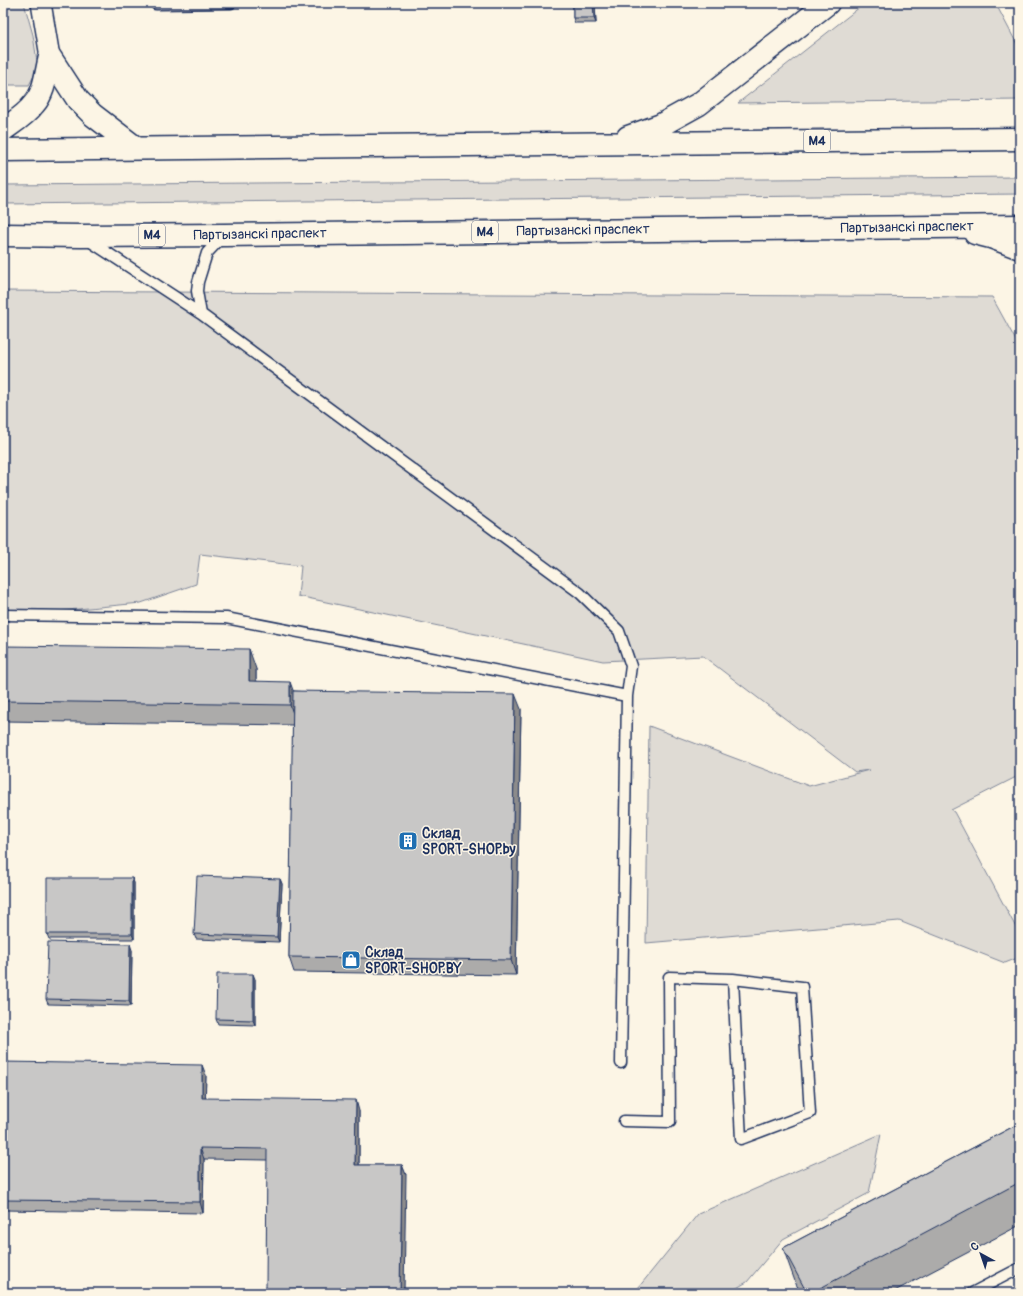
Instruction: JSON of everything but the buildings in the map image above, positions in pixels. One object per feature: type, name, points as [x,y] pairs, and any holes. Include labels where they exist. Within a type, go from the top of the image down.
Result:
[{"type":"highway","points":[[613,143],[661,125],[699,104],[828,3]]},
{"type":"highway","points":[[3,130],[35,104],[42,90],[50,57]]},
{"type":"highway","points":[[50,57],[78,100],[93,115],[136,148]]},
{"type":"highway","name":"М4","points":[[3,150],[1020,139]]},
{"type":"highway","name":"Партызанскі праспект","points":[[3,234],[81,236],[224,235],[1020,226]]},
{"type":"highway","points":[[949,227],[992,237],[1020,248]]},
{"type":"street","points":[[41,3],[50,57]]},
{"type":"lane","points":[[156,4],[231,3]]},
{"type":"lane","points":[[201,314],[197,291],[207,253],[224,235]]},
{"type":"lane","points":[[81,236],[154,282],[201,314],[580,593],[619,631],[631,666],[627,696],[621,1062]]},
{"type":"lane","points":[[3,615],[226,618],[627,696]]},
{"type":"lane","points":[[624,1121],[670,1122],[669,976],[733,979],[802,987],[810,1113],[740,1140],[733,979]]},
{"type":"lane","points":[[972,1293],[1020,1268]]},
{"type":"shaded area","points":[[3,3],[24,3],[33,35],[38,68],[29,85],[3,85]]},
{"type":"shaded area","points":[[865,3],[998,3],[998,8],[1020,50],[1020,100],[738,103]]},
{"type":"shaded area","points":[[1020,177],[1020,194],[3,204],[3,185]]},
{"type":"shaded area","points":[[3,291],[992,297],[1020,348],[1020,775],[951,810],[954,812],[1020,935],[1020,957],[1005,963],[899,921],[646,943],[649,726],[809,786],[869,770],[855,772],[703,656],[603,661],[298,596],[301,566],[200,554],[196,584],[141,603],[25,614],[3,614]]},
{"type":"shaded area","points":[[881,1134],[869,1193],[783,1239],[747,1282],[728,1293],[634,1293],[698,1214]]},
{"type":"place","name":"Склад SPORT-SHOP.by","points":[[408,841]]},
{"type":"place","name":"Склад SPORT-SHOP.BY","points":[[351,960]]}]
